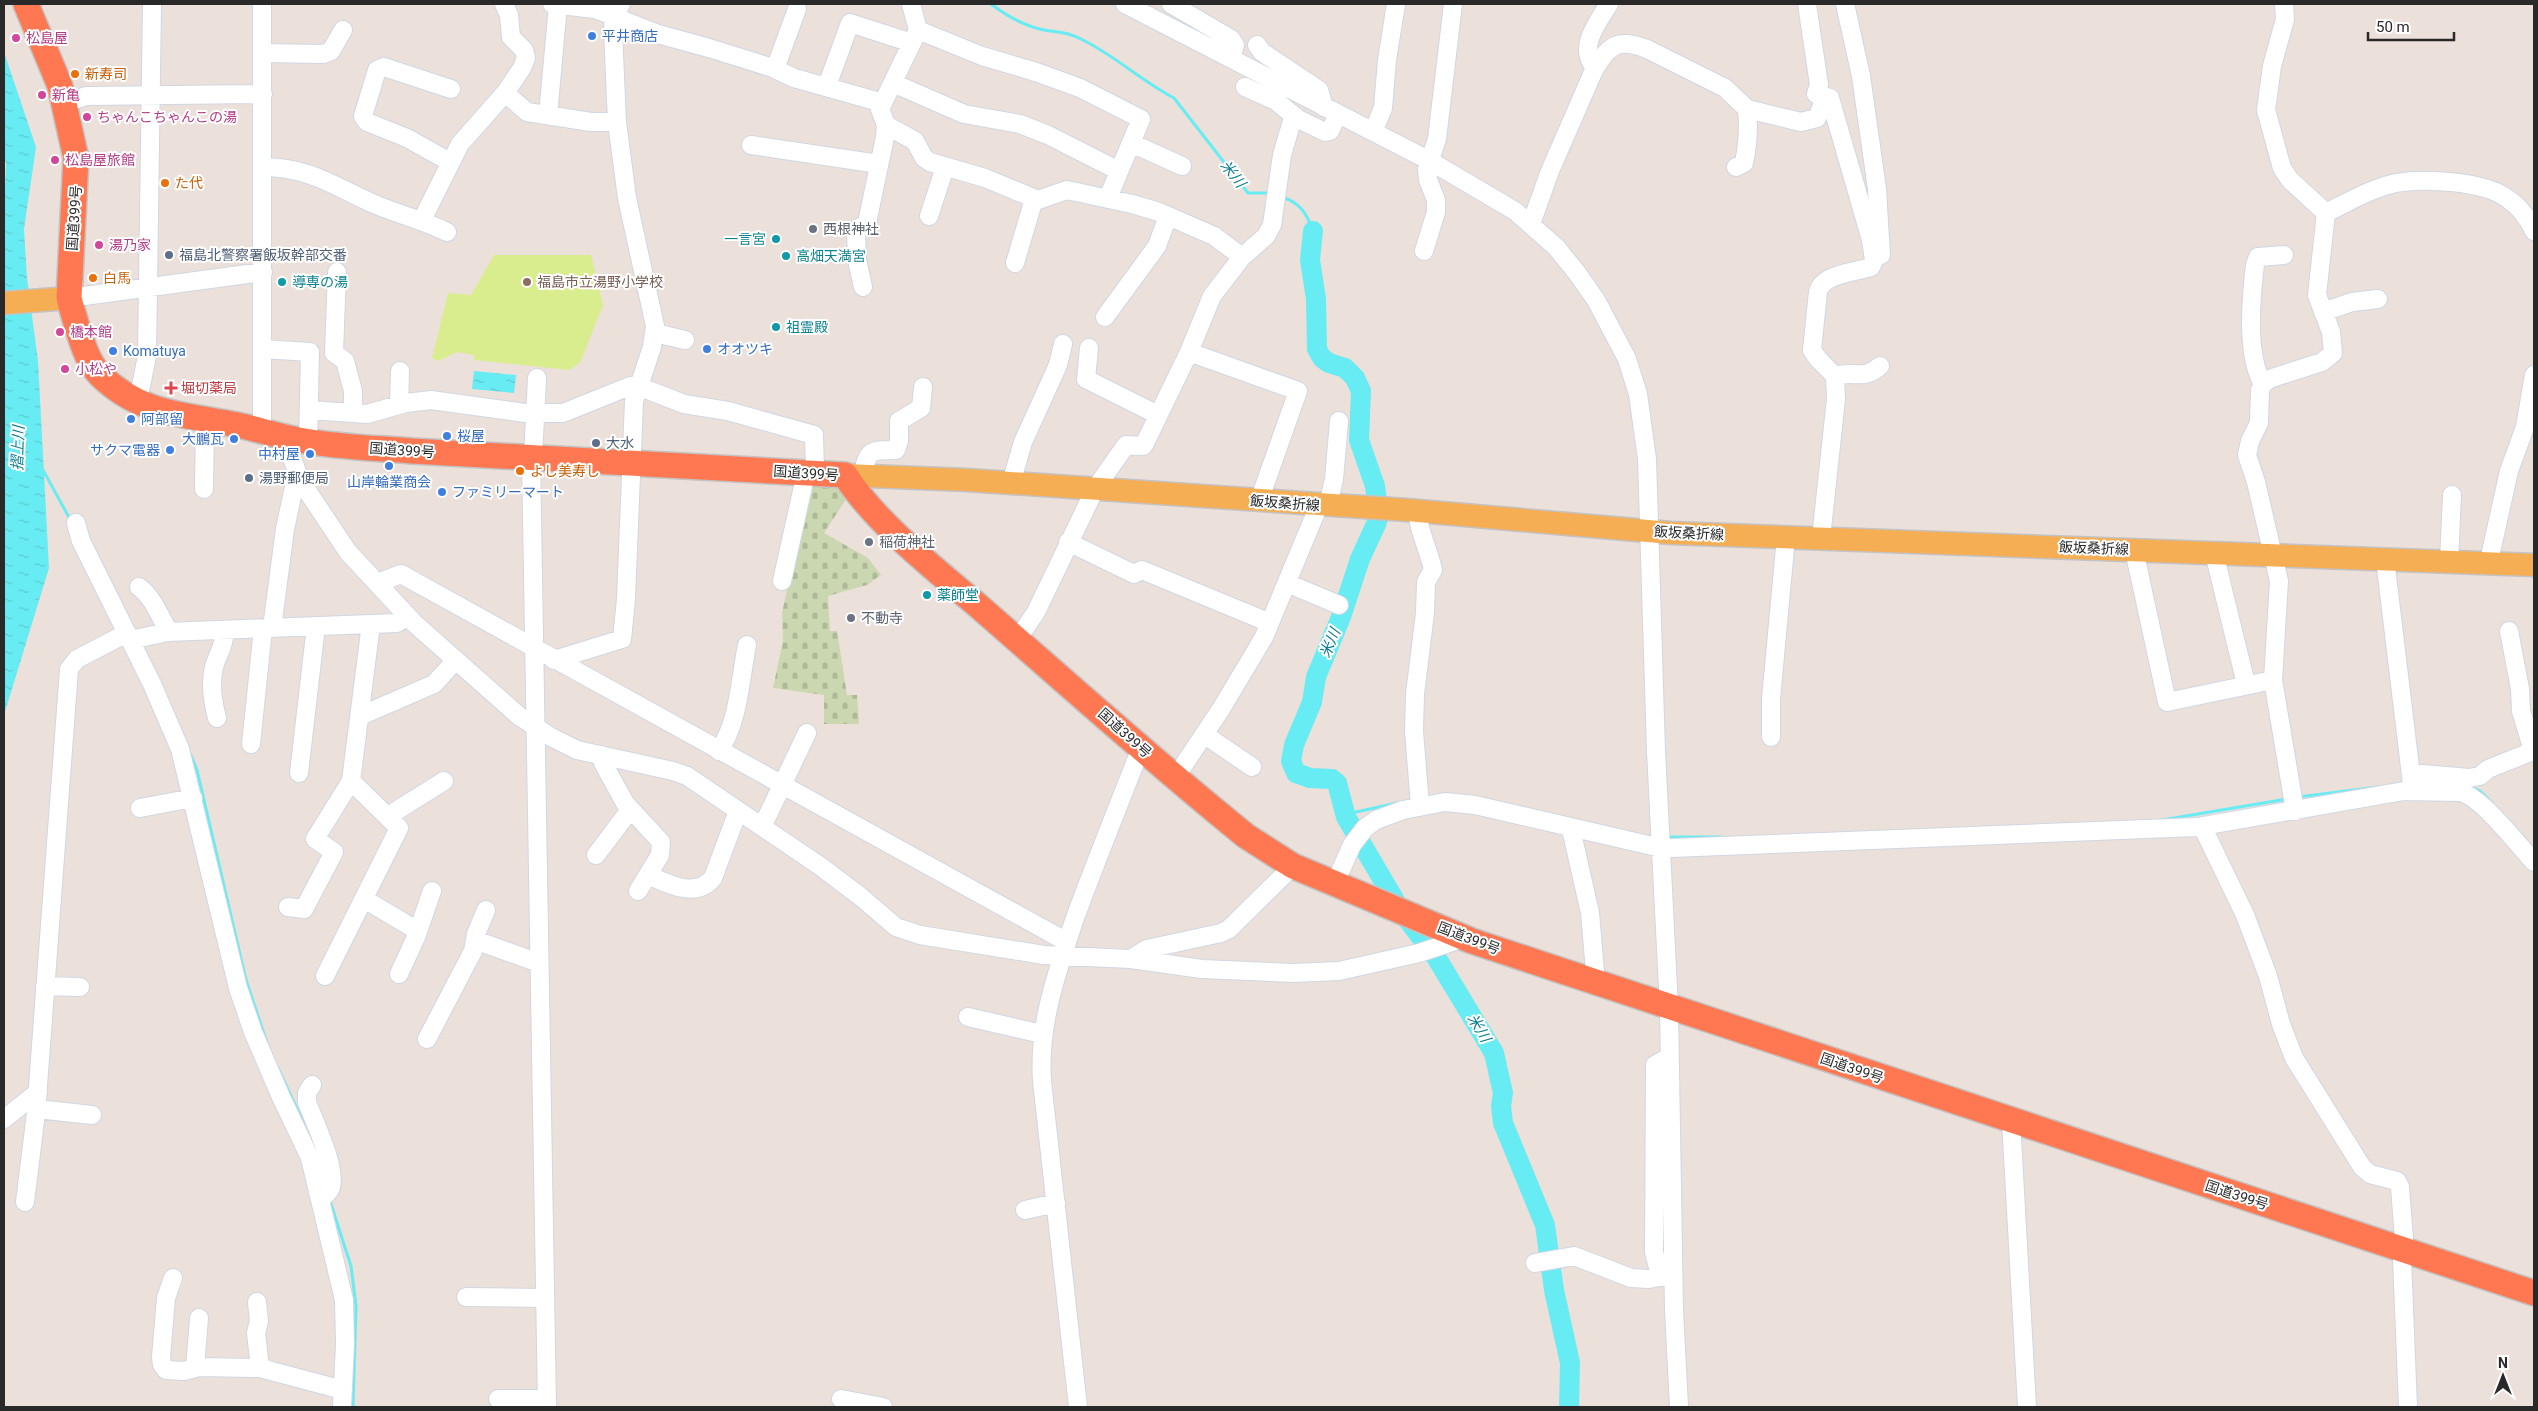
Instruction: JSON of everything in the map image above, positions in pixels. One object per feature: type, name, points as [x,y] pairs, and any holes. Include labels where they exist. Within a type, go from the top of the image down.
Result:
[{"type":"highway","name":"国道399号","points":[[26,4],[60,86],[76,158],[58,299],[93,366],[120,390],[147,406],[175,416],[205,420],[308,441],[412,452],[854,475],[853,488],[892,529],[1175,778],[1246,836],[1293,866],[1464,938],[1669,1008],[2534,1293]]},
{"type":"main road","points":[[4,303],[58,299]]},
{"type":"main road","name":"飯坂桑折線","points":[[854,475],[1011,483],[1259,501],[1417,510],[1648,532],[2534,565]]},
{"type":"street","points":[[138,401],[147,356],[152,4]]},
{"type":"street","points":[[262,4],[263,348],[273,434],[348,552],[408,616],[519,716],[577,750],[673,770],[687,776],[861,896],[896,927],[920,935],[1065,949],[1202,969],[1293,973],[1339,971],[1419,953],[1464,938]]},
{"type":"street","points":[[422,220],[460,144],[505,93],[522,68],[526,58],[524,50],[510,38],[509,15],[504,4]]},
{"type":"street","points":[[548,116],[555,4],[617,10],[658,34],[775,69],[794,78],[827,86],[883,104]]},
{"type":"street","points":[[863,287],[857,260],[856,230],[867,223],[879,164],[886,125],[880,109],[915,36],[911,4]]},
{"type":"street","points":[[1125,4],[1430,161],[1514,211],[1556,247],[1591,293],[1613,329],[1627,359],[1644,425],[1647,459],[1648,532],[1669,1008],[1667,1275],[1678,1407]]},
{"type":"street","points":[[1171,4],[1231,39],[1236,45],[1231,58]]},
{"type":"street","points":[[1373,132],[1383,108],[1387,60],[1396,4]]},
{"type":"street","points":[[1424,251],[1436,212],[1436,200],[1427,175],[1437,139],[1453,4]]},
{"type":"street","points":[[1595,67],[1588,56],[1588,43],[1609,4]]},
{"type":"street","points":[[1807,4],[1819,85],[1816,94],[1830,98],[1873,251],[1873,264],[1827,280],[1818,292],[1812,350],[1835,376],[1836,399],[1821,538]]},
{"type":"street","points":[[1845,4],[1861,76],[1881,225],[1881,256],[1878,272],[1871,276],[1858,276],[1849,273]]},
{"type":"street","points":[[2284,4],[2285,19],[2272,66],[2266,110],[2282,168],[2290,180],[2326,213]]},
{"type":"street","points":[[554,660],[622,639],[626,599],[634,401],[655,333],[651,306],[627,198],[617,122],[617,10]]},
{"type":"street","points":[[775,69],[797,10]]},
{"type":"street","points":[[827,86],[850,23],[915,36],[1036,72],[1080,88],[1141,119],[1108,198]]},
{"type":"street","points":[[262,53],[323,54],[331,51],[343,30]]},
{"type":"street","points":[[1531,224],[1550,171],[1595,67],[1602,55],[1621,43],[1634,44],[1725,88],[1747,109],[1800,122],[1808,122],[1820,114],[1826,98]]},
{"type":"street","points":[[1245,87],[1276,101],[1298,120],[1325,132],[1330,130],[1331,111],[1319,90],[1262,52],[1257,44]]},
{"type":"street","points":[[450,162],[407,138],[367,122],[364,116],[377,70],[384,67],[452,89]]},
{"type":"street","points":[[893,83],[964,114],[1020,124],[1041,132],[1119,172]]},
{"type":"street","points":[[505,93],[527,112],[591,122],[617,122]]},
{"type":"street","points":[[65,104],[86,96],[263,94]]},
{"type":"street","points":[[1736,167],[1744,162],[1748,145],[1747,109]]},
{"type":"street","points":[[1018,640],[1036,612],[1095,489],[1126,445],[1143,446],[1146,443],[1190,352],[1212,296],[1242,257],[1266,236],[1272,225],[1288,128],[1292,121],[1298,120]]},
{"type":"street","points":[[886,125],[915,141],[924,158],[985,178],[1034,198],[1045,199],[1067,190],[1132,204],[1168,216],[1214,236],[1242,257]]},
{"type":"street","points":[[1131,143],[1182,166]]},
{"type":"street","points":[[751,145],[879,164]]},
{"type":"street","points":[[263,166],[307,172],[380,206],[422,220],[447,232]]},
{"type":"street","points":[[928,216],[946,166]]},
{"type":"street","points":[[2326,213],[2369,192],[2396,183],[2438,181],[2485,188],[2507,197],[2520,209],[2534,231]]},
{"type":"street","points":[[1015,263],[1034,198]]},
{"type":"street","points":[[2294,802],[2273,680],[2279,582],[2256,482],[2247,455],[2250,441],[2259,423],[2260,390],[2262,384],[2269,379],[2322,362],[2330,358],[2332,353],[2332,338],[2317,288],[2326,213]]},
{"type":"street","points":[[1105,318],[1157,246],[1168,216]]},
{"type":"street","points":[[2262,384],[2258,376],[2250,323],[2254,265],[2258,257],[2284,255]]},
{"type":"street","points":[[58,299],[263,272]]},
{"type":"street","points":[[334,352],[337,272]]},
{"type":"street","points":[[2323,312],[2352,302],[2378,299]]},
{"type":"street","points":[[655,333],[685,340]]},
{"type":"street","points":[[1011,483],[1023,442],[1058,365],[1063,344]]},
{"type":"street","points":[[263,348],[334,352],[345,360],[353,391],[353,413]]},
{"type":"street","points":[[1089,348],[1086,379],[1158,415]]},
{"type":"street","points":[[308,441],[310,352]]},
{"type":"street","points":[[1190,352],[1298,391],[1259,501]]},
{"type":"street","points":[[1835,376],[1842,374],[1867,375],[1880,366]]},
{"type":"street","points":[[400,371],[400,405]]},
{"type":"street","points":[[2490,563],[2490,552],[2509,472],[2525,427],[2534,376]]},
{"type":"street","points":[[498,1399],[547,1403],[532,457],[537,378]]},
{"type":"street","points":[[309,410],[353,413],[381,412],[400,405],[431,400],[534,413],[564,413],[578,409],[618,389],[638,386],[684,404],[728,412],[814,435],[810,473],[782,581]]},
{"type":"street","points":[[854,475],[870,453],[896,450],[899,441],[893,419],[921,408],[923,387]]},
{"type":"street","points":[[204,489],[205,420]]},
{"type":"street","points":[[1175,778],[1205,735],[1264,638],[1286,583],[1334,479],[1339,421]]},
{"type":"street","points":[[250,744],[268,628],[297,473]]},
{"type":"street","points":[[2449,562],[2452,494]]},
{"type":"street","points":[[1417,510],[1419,527],[1426,543],[1433,570],[1426,582],[1425,614],[1415,694],[1414,731],[1420,801]]},
{"type":"street","points":[[76,523],[81,541],[129,637],[180,749],[238,988],[277,1089],[310,1158],[325,1195],[344,1300],[346,1344],[342,1407]]},
{"type":"street","points":[[1771,737],[1771,699],[1786,537]]},
{"type":"street","points":[[1068,542],[1134,574],[1142,570],[1270,623]]},
{"type":"street","points":[[2134,550],[2166,702],[2246,684],[2273,680]]},
{"type":"street","points":[[2214,553],[2246,684]]},
{"type":"street","points":[[2385,559],[2411,782]]},
{"type":"street","points":[[378,583],[401,574],[782,786],[1065,949]]},
{"type":"street","points":[[1286,583],[1338,605]]},
{"type":"street","points":[[139,587],[149,594],[152,603],[169,632]]},
{"type":"street","points":[[25,1202],[37,1100],[69,669],[77,659],[129,637],[169,632],[397,623],[408,616]]},
{"type":"street","points":[[288,907],[304,909],[334,852],[315,839],[351,781],[372,624]]},
{"type":"street","points":[[299,773],[316,626]]},
{"type":"street","points":[[217,718],[213,704],[214,667],[224,647],[225,630]]},
{"type":"street","points":[[1335,883],[1357,839],[1376,820],[1420,801],[1460,802],[1571,829],[1661,840],[1764,846],[2202,826],[2294,802],[2336,804],[2411,782],[2480,776],[2488,769],[2528,753],[2532,746],[2521,712],[2520,689],[2508,631]]},
{"type":"street","points":[[719,751],[728,738],[732,725],[747,646]]},
{"type":"street","points":[[360,716],[434,684],[456,660]]},
{"type":"street","points":[[762,827],[807,733]]},
{"type":"street","points":[[1205,735],[1252,767]]},
{"type":"street","points":[[1078,1407],[1042,1081],[1040,1044],[1065,949],[1095,862],[1141,748]]},
{"type":"street","points":[[601,755],[603,763],[630,810],[661,842],[660,855],[638,891]]},
{"type":"street","points":[[325,976],[399,828],[351,781]]},
{"type":"street","points":[[388,816],[444,781]]},
{"type":"street","points":[[2411,782],[2472,796],[2534,862]]},
{"type":"street","points":[[140,808],[193,798]]},
{"type":"street","points":[[596,855],[630,810]]},
{"type":"street","points":[[648,875],[674,887],[697,888],[707,885],[712,878],[738,810]]},
{"type":"street","points":[[2202,826],[2245,915],[2268,976],[2281,1024],[2294,1058],[2362,1167],[2370,1174],[2397,1181],[2400,1187],[2408,1407]]},
{"type":"street","points":[[1571,829],[1590,914],[1596,983]]},
{"type":"street","points":[[1131,959],[1148,949],[1221,933],[1229,928],[1293,866]]},
{"type":"street","points":[[399,974],[418,931],[432,891]]},
{"type":"street","points":[[364,899],[418,931]]},
{"type":"street","points":[[427,1039],[473,951],[486,910]]},
{"type":"street","points":[[475,940],[539,963]]},
{"type":"street","points":[[45,986],[80,987]]},
{"type":"street","points":[[968,1017],[1042,1034]]},
{"type":"street","points":[[312,1085],[307,1093],[307,1102],[330,1167],[325,1195]]},
{"type":"street","points":[[4,1119],[37,1100],[92,1115]]},
{"type":"street","points":[[2011,1120],[2027,1407]]},
{"type":"street","points":[[1025,1210],[1056,1203]]},
{"type":"street","points":[[1545,1261],[1580,1258],[1631,1278],[1649,1279],[1667,1275]]},
{"type":"street","points":[[173,1278],[166,1298],[161,1362],[166,1370],[260,1368],[343,1390]]},
{"type":"street","points":[[466,1297],[546,1298]]},
{"type":"street","points":[[258,1302],[259,1321],[256,1333],[260,1368]]},
{"type":"street","points":[[195,1368],[199,1318]]},
{"type":"street","points":[[841,1399],[883,1407]]},
{"type":"green space","points":[[494,255],[591,255],[603,305],[580,363],[569,370],[474,360],[474,355],[457,352],[438,361],[432,358],[448,293],[471,295]]},
{"type":"green space","points":[[834,481],[850,493],[824,533],[868,558],[881,575],[867,585],[828,596],[830,631],[837,631],[847,695],[857,695],[859,724],[824,724],[824,695],[773,688],[783,641],[782,613],[810,484]]},
{"type":"water","name":"摺上川","points":[[4,52],[36,147],[24,229],[27,278],[38,361],[49,568],[4,715],[4,211],[6,163],[4,157]]},
{"type":"water","points":[[474,371],[516,375],[514,393],[472,389]]},
{"type":"waterway","name":"米川","points":[[991,4],[1026,25],[1070,35],[1083,40],[1174,98],[1248,193],[1270,193]]},
{"type":"waterway","name":"米川","points":[[1281,197],[1298,205],[1308,219],[1313,231]]},
{"type":"waterway","name":"米川","points":[[1313,231],[1310,260],[1316,299],[1317,349],[1322,358],[1329,363],[1345,368],[1355,378],[1361,391],[1359,440],[1375,486],[1378,510],[1377,522],[1360,559],[1341,617],[1316,677],[1312,702],[1294,745],[1291,761],[1296,773],[1310,778],[1332,779],[1337,783],[1346,817],[1401,911],[1436,957],[1494,1053],[1503,1093],[1501,1106],[1503,1123],[1545,1225],[1554,1290],[1570,1363],[1569,1407]]},
{"type":"waterway","points":[[43,470],[71,521]]},
{"type":"waterway","points":[[189,751],[197,770],[246,980],[269,1049]]},
{"type":"waterway","points":[[2469,786],[2480,791],[2492,803]]},
{"type":"waterway","points":[[2298,797],[2378,787]]},
{"type":"waterway","points":[[2162,820],[2287,799]]},
{"type":"waterway","points":[[1346,817],[1356,812],[1397,803]]},
{"type":"waterway","points":[[1665,837],[1721,837]]},
{"type":"waterway","points":[[278,1068],[308,1133]]},
{"type":"waterway","points":[[330,1201],[351,1266],[356,1306],[353,1407]]},
{"type":"place","name":"平井商店","points":[[592,36]]},
{"type":"place","name":"松島屋","points":[[16,38]]},
{"type":"place","name":"新寿司","points":[[75,74]]},
{"type":"place","name":"新亀","points":[[42,95]]},
{"type":"place","name":"ちゃんこちゃんこの湯","points":[[87,117]]},
{"type":"place","name":"松島屋旅館","points":[[55,160]]},
{"type":"place","name":"た代","points":[[165,183]]},
{"type":"place","name":"西根神社","points":[[813,229]]},
{"type":"place","name":"一言宮","points":[[776,239]]},
{"type":"place","name":"湯乃家","points":[[99,245]]},
{"type":"place","name":"福島北警察署飯坂幹部交番","points":[[169,255]]},
{"type":"place","name":"高畑天満宮","points":[[786,256]]},
{"type":"place","name":"白馬","points":[[93,278]]},
{"type":"place","name":"導専の湯","points":[[282,282]]},
{"type":"place","name":"福島市立湯野小学校","points":[[527,282]]},
{"type":"place","name":"祖霊殿","points":[[776,327]]},
{"type":"place","name":"橋本館","points":[[60,332]]},
{"type":"place","name":"オオツキ","points":[[707,349]]},
{"type":"place","name":"Komatuya","points":[[113,351]]},
{"type":"place","name":"小松や","points":[[65,369]]},
{"type":"place","name":"堀切薬局","points":[[171,388]]},
{"type":"place","name":"阿部留","points":[[131,419]]},
{"type":"place","name":"桜屋","points":[[447,436]]},
{"type":"place","name":"大鵬瓦","points":[[234,439]]},
{"type":"place","name":"大水","points":[[596,443]]},
{"type":"place","name":"サクマ電器","points":[[170,450]]},
{"type":"place","name":"中村屋","points":[[310,454]]},
{"type":"place","name":"山岸輪業商会","points":[[389,466]]},
{"type":"place","name":"よし美寿し","points":[[520,471]]},
{"type":"place","name":"湯野郵便局","points":[[249,478]]},
{"type":"place","name":"ファミリーマート","points":[[442,492]]},
{"type":"place","name":"稲荷神社","points":[[869,542]]},
{"type":"place","name":"薬師堂","points":[[927,595]]},
{"type":"place","name":"不動寺","points":[[851,618]]}]
